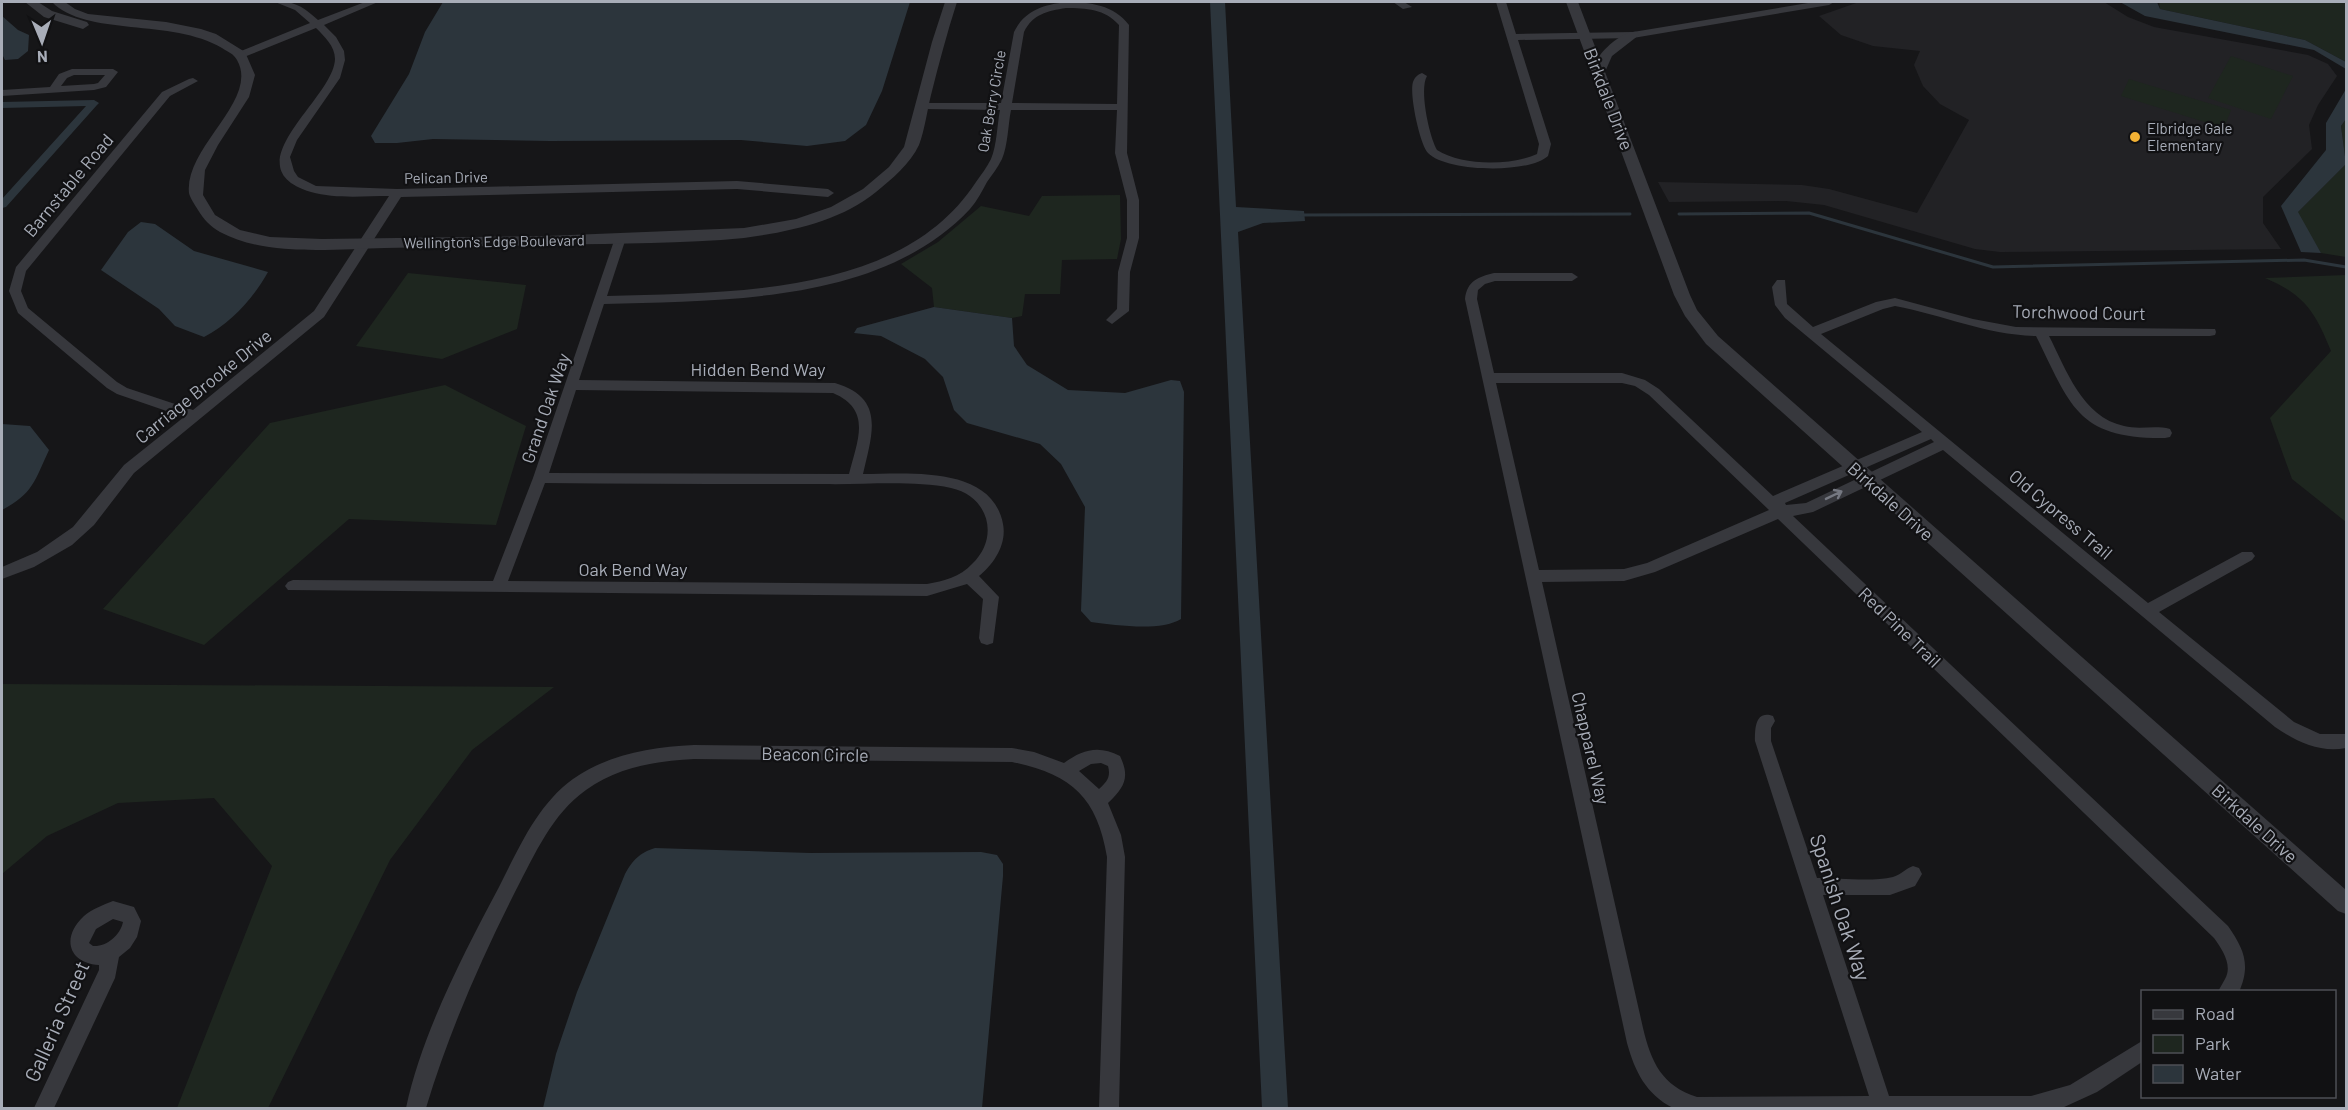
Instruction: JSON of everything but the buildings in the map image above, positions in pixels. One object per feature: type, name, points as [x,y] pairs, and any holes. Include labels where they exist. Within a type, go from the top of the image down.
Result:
[{"type":"street","points":[[31,2],[48,14],[83,25],[122,28],[147,25]]},
{"type":"street","points":[[58,2],[71,12],[87,17],[198,32],[223,42],[240,55],[374,2]]},
{"type":"street","name":"Pelican Drive","points":[[280,2],[299,8],[336,44],[340,60],[335,78],[286,149],[285,164],[288,172],[302,184],[325,191],[397,193],[737,185],[828,193]]},
{"type":"street","name":"Wellington's Edge Boulevard","points":[[240,55],[246,65],[248,84],[239,106],[206,151],[200,164],[195,190],[202,209],[219,225],[233,232],[264,241],[366,244],[758,232],[799,223],[836,210],[867,192],[894,170],[911,147],[938,42],[951,2]]},
{"type":"street","name":"Wellington's Edge Boulevard","points":[[945,23],[962,2]]},
{"type":"street","name":"Oak Berry Circle","points":[[600,300],[735,295],[786,290],[837,279],[891,258],[938,231],[961,211],[979,190],[997,158],[1019,32],[1025,21],[1046,7],[1074,2],[1104,7],[1122,19],[1124,25],[1121,153],[1133,200],[1132,238],[1124,272],[1123,311],[1112,320]]},
{"type":"street","points":[[1422,76],[1417,87],[1429,148],[1437,156],[1463,163],[1525,162],[1538,159],[1545,152],[1545,144],[1501,2]]},
{"type":"street","name":"Birkdale Drive","points":[[1572,2],[1690,312],[1722,351],[2346,904]]},
{"type":"street","points":[[1512,37],[1633,35],[1828,2]]},
{"type":"street","points":[[1599,71],[1607,54],[1633,35]]},
{"type":"street","name":"Barnstable Road","points":[[193,81],[166,94],[20,270],[15,291],[23,310],[111,385],[193,416]]},
{"type":"street","points":[[2,93],[34,92],[54,88]]},
{"type":"street","points":[[923,106],[1122,107]]},
{"type":"street","name":"Carriage Brooke Drive","points":[[2,573],[41,557],[76,533],[129,469],[319,314],[397,193]]},
{"type":"street","name":"Grand Oak Way","points":[[498,587],[540,478],[620,238]]},
{"type":"street","name":"Chapparel Way","points":[[1572,277],[1494,277],[1476,285],[1472,289],[1471,299],[1636,1044],[1643,1065],[1650,1077],[1671,1098],[1696,1107],[1883,1108]]},
{"type":"street","name":"Old Cypress Trail","points":[[1781,283],[1778,292],[1785,310],[2292,730],[2327,743],[2346,741]]},
{"type":"street","name":"Torchwood Court","points":[[1812,333],[1880,305],[1895,302],[1971,323],[2041,332],[2210,332]]},
{"type":"street","points":[[2041,332],[2079,404],[2090,416],[2116,429],[2164,433]]},
{"type":"street","name":"Red Pine Trail","points":[[1488,378],[1622,378],[1640,383],[1654,392],[2221,932],[2235,954],[2238,966],[2237,976],[2228,990]]},
{"type":"street","name":"Hidden Bend Way","points":[[571,386],[835,388],[846,391],[861,402],[867,417],[855,478]]},
{"type":"street","points":[[1532,576],[1605,576],[1642,571],[1779,512],[1808,508],[1860,473],[1932,433]]},
{"type":"street","points":[[1860,473],[1945,443]]},
{"type":"street","name":"Oak Bend Way","points":[[293,586],[927,590],[949,586],[969,576],[988,558],[997,536],[994,513],[979,494],[968,488],[946,482],[855,478],[540,478]]},
{"type":"street","points":[[2147,611],[2247,556]]},
{"type":"street","points":[[969,576],[991,597],[987,638]]},
{"type":"street","name":"Spanish Oak Way","points":[[1767,722],[1763,725],[1764,741],[1883,1108]]},
{"type":"street","name":"Beacon Circle","points":[[416,1108],[436,1047],[475,951],[536,833],[565,797],[606,769],[646,756],[694,752],[1012,755],[1053,764],[1082,782],[1098,801],[1114,837],[1116,857],[1110,1108]]},
{"type":"street","points":[[1067,771],[1090,755],[1107,756],[1114,761],[1119,775],[1116,782],[1098,801]]},
{"type":"street","points":[[1811,887],[1890,886],[1909,880],[1913,874]]},
{"type":"street","name":"Galleria Street","points":[[44,1108],[108,971],[110,952]]},
{"type":"street","points":[[1883,1108],[2044,1104],[2068,1098],[2089,1088],[2141,1051]]},
{"type":"shaded area","name":"Elbridge Gale Elementary","points":[[1859,2],[2104,2],[2128,17],[2154,27],[2308,55],[2328,64],[2337,76],[2318,105],[2309,125],[2312,149],[2263,197],[2263,223],[2281,249],[2000,252],[1975,249],[1824,205],[1786,201],[1669,202],[1658,182],[1802,185],[1829,189],[1917,213],[1969,120],[1940,104],[1923,86],[1914,65],[1920,51],[1873,46],[1841,35],[1819,16]]},
{"type":"green space","points":[[2159,2],[2346,2],[2346,62],[2305,40],[2160,9]]},
{"type":"green space","points":[[2231,56],[2293,76],[2271,119],[2208,98]]},
{"type":"green space","points":[[2129,79],[2231,110],[2224,128],[2121,96]]},
{"type":"green space","points":[[2346,119],[2346,164],[2341,126]]},
{"type":"green space","points":[[2346,164],[2346,257],[2321,253],[2297,213]]},
{"type":"green space","points":[[1120,195],[1121,239],[1117,259],[1062,260],[1060,294],[1025,294],[1022,316],[1012,318],[934,307],[932,288],[901,264],[938,242],[981,206],[1029,216],[1042,196]]},
{"type":"green space","points":[[408,273],[526,285],[517,329],[442,359],[356,346]]},
{"type":"green space","points":[[2346,275],[2346,522],[2292,479],[2270,418],[2331,351],[2320,326],[2307,306],[2290,291],[2265,278]]},
{"type":"green space","points":[[445,385],[526,426],[496,525],[349,519],[204,645],[103,609],[270,423]]},
{"type":"green space","points":[[2,684],[554,687],[472,750],[390,860],[268,1108],[177,1108],[272,866],[214,798],[118,803],[47,836],[2,874]]},
{"type":"water","points":[[443,2],[910,2],[882,91],[866,125],[845,141],[807,146],[741,140],[433,139],[375,143],[371,136],[409,74],[425,32]]},
{"type":"water","points":[[1210,2],[1225,2],[1236,207],[1304,211],[1305,221],[1263,223],[1238,232],[1288,1108],[1262,1108]]},
{"type":"water","points":[[2120,2],[2157,2],[2160,9],[2305,40],[2346,62],[2346,69],[2314,50],[2145,16]]},
{"type":"water","points":[[2,16],[18,30],[29,35],[28,51],[18,59],[5,60],[2,54]]},
{"type":"water","points":[[2346,89],[2346,119],[2341,126],[2346,164],[2298,212],[2321,253],[2301,252],[2281,206],[2326,150],[2326,123]]},
{"type":"water","points":[[141,222],[155,224],[194,251],[268,272],[240,309],[223,325],[204,337],[175,326],[159,309],[101,270],[128,232]]},
{"type":"water","points":[[934,307],[1012,318],[1014,346],[1027,365],[1068,390],[1125,393],[1171,380],[1180,381],[1184,392],[1181,619],[1172,623],[1150,626],[1091,622],[1081,611],[1085,507],[1061,464],[1040,444],[967,423],[954,410],[943,377],[925,359],[881,336],[854,333],[857,328]]},
{"type":"water","points":[[2,424],[30,426],[49,450],[27,492],[2,510]]},
{"type":"water","points":[[655,848],[810,853],[981,852],[997,855],[1003,864],[1003,876],[982,1108],[543,1108],[556,1054],[577,992],[625,874],[637,858]]},
{"type":"waterway","points":[[2,105],[94,103],[2,205]]},
{"type":"waterway","points":[[1679,214],[1809,213],[1993,267],[2304,260],[2346,267]]},
{"type":"waterway","points":[[1300,215],[1630,214]]},
{"type":"place","name":"Elbridge Gale Elementary","points":[[2135,137]]}]
